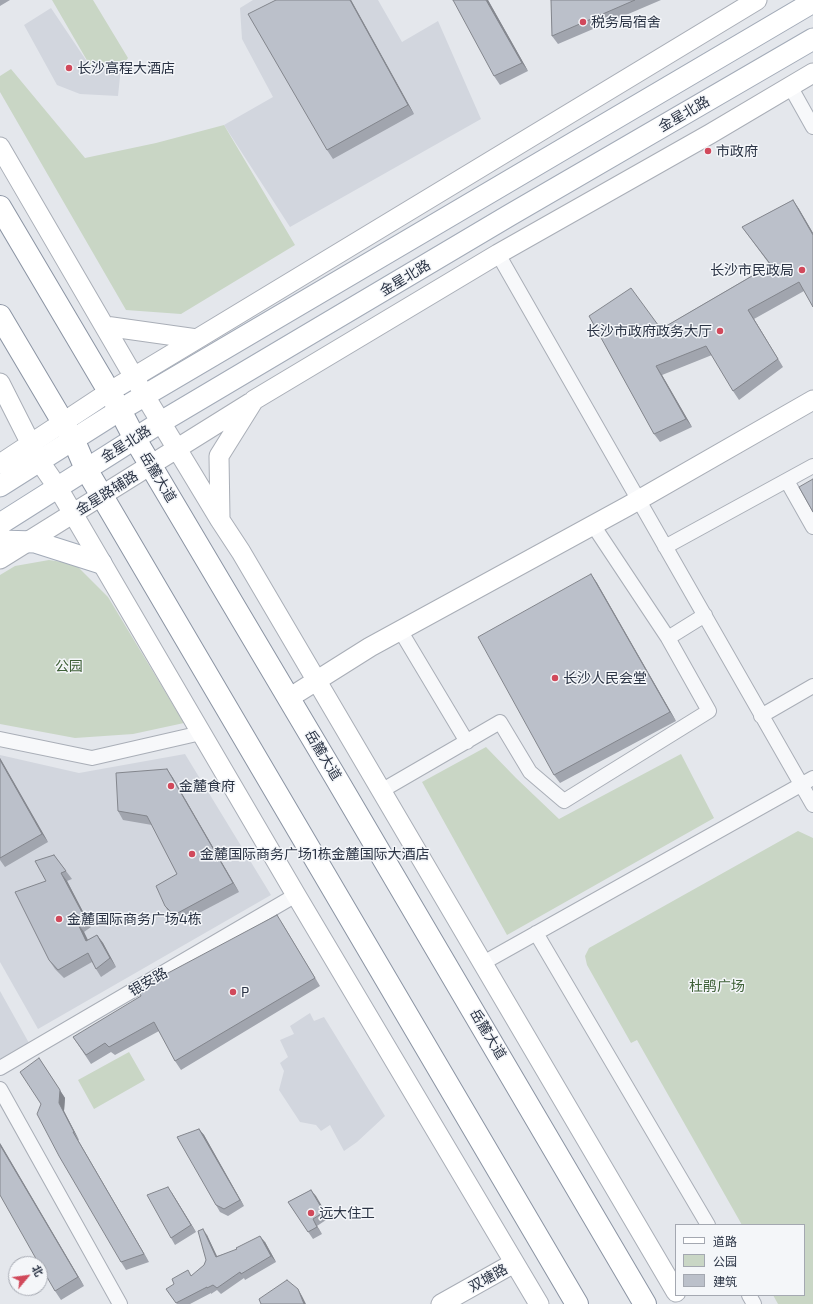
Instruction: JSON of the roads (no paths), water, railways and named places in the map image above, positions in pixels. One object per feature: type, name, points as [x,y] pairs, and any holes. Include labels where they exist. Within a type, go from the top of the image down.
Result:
[{"type":"highway","name":"岳麓大道","points":[[0,207],[135,439],[646,1304]]},
{"type":"highway","points":[[0,316],[74,441],[86,469],[576,1304]]},
{"type":"main road","points":[[0,486],[74,441],[114,401],[145,396],[813,2]]},
{"type":"main road","name":"金星北路","points":[[0,524],[161,422],[510,215],[813,39]]},
{"type":"main road","points":[[0,541],[36,542],[102,563]]},
{"type":"street","points":[[0,464],[63,422],[114,401],[134,377],[757,0]]},
{"type":"street","name":"金星路辅路","points":[[0,559],[178,449],[254,400],[498,254],[710,134],[813,73]]},
{"type":"street","points":[[790,86],[813,127]]},
{"type":"street","points":[[0,147],[145,396],[241,552],[317,680],[675,1290]]},
{"type":"street","points":[[498,254],[761,716],[807,781],[813,805]]},
{"type":"street","points":[[105,326],[197,339]]},
{"type":"street","points":[[0,384],[40,462],[58,488],[296,895],[539,1304]]},
{"type":"street","points":[[220,520],[219,456],[254,400]]},
{"type":"street","points":[[289,698],[370,647],[638,500],[813,400]]},
{"type":"street","points":[[665,547],[813,466]]},
{"type":"street","points":[[787,481],[813,527]]},
{"type":"street","points":[[381,791],[500,722],[530,772],[564,801],[709,711],[668,638],[593,525]]},
{"type":"street","points":[[668,638],[704,614]]},
{"type":"street","points":[[400,630],[467,742]]},
{"type":"street","points":[[761,716],[813,686]]},
{"type":"street","points":[[0,739],[92,758],[201,733]]},
{"type":"street","points":[[483,963],[807,781]]},
{"type":"street","name":"银安路","points":[[0,1068],[296,895]]},
{"type":"street","points":[[536,933],[707,1224]]},
{"type":"street","points":[[0,1089],[120,1304]]},
{"type":"street","name":"双塘路","points":[[440,1304],[514,1263]]},
{"type":"place","name":"税务局宿舍","points":[[583,22]]},
{"type":"place","name":"长沙高程大酒店","points":[[69,68]]},
{"type":"place","name":"市政府","points":[[708,151]]},
{"type":"place","name":"长沙市民政局","points":[[802,270]]},
{"type":"place","name":"长沙市政府政务大厅","points":[[720,331]]},
{"type":"place","name":"长沙人民会堂","points":[[555,678]]},
{"type":"place","name":"金麓食府","points":[[171,786]]},
{"type":"place","name":"金麓国际商务广场1栋金麓国际大酒店","points":[[192,854]]},
{"type":"place","name":"金麓国际商务广场4栋","points":[[59,919]]},
{"type":"place","name":"P","points":[[233,992]]},
{"type":"place","name":"远大住工","points":[[311,1213]]},
{"type":"park label","name":"公园","points":[[69,666]]},
{"type":"park label","name":"杜鹃广场","points":[[717,986]]}]
